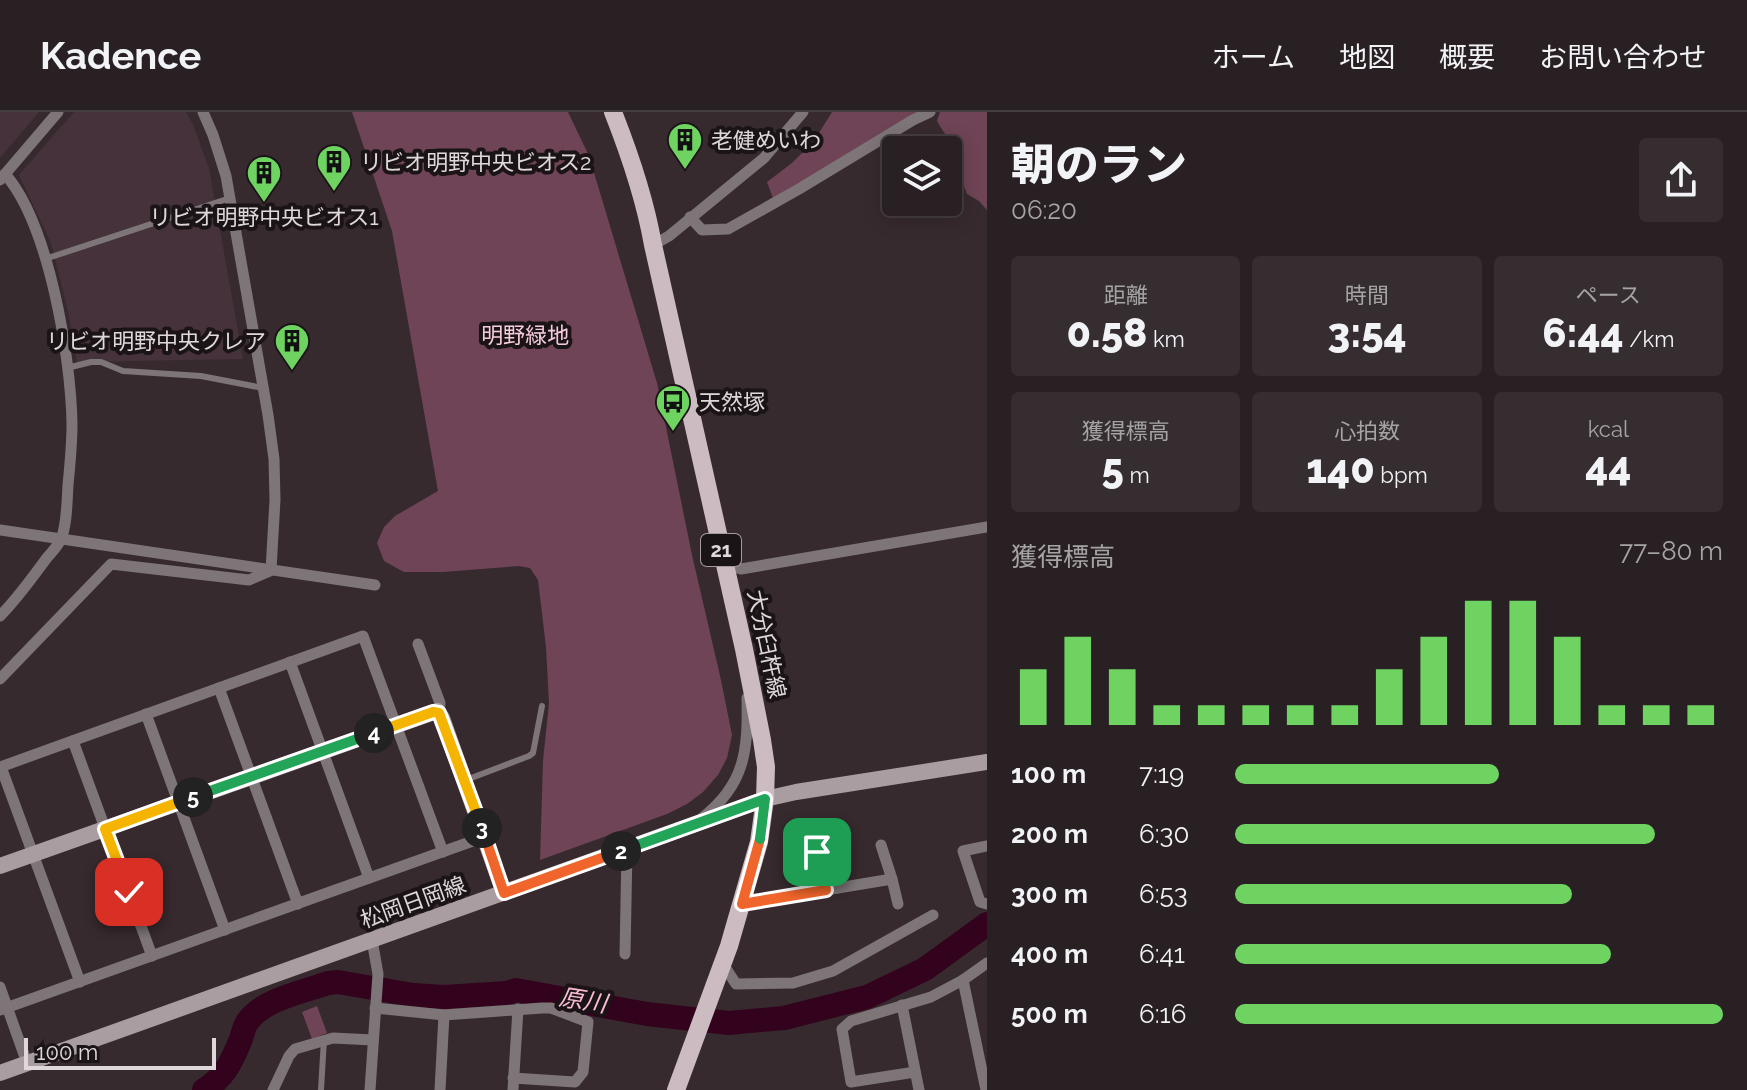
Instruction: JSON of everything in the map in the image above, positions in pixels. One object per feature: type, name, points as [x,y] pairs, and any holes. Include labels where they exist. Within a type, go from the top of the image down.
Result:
[{"type":"main road","name":"大分臼杵線","points":[[613,112],[646,209],[744,649],[766,767],[759,842],[742,904],[676,1090]]},
{"type":"main road","points":[[0,866],[433,712],[439,713],[504,893]]},
{"type":"main road","name":"松岡日岡線","points":[[0,1073],[765,799],[987,762]]},
{"type":"street","points":[[0,616],[61,540],[66,513],[72,446],[71,397],[56,302],[28,211],[12,182],[2,177],[58,112]]},
{"type":"street","points":[[203,112],[220,153],[230,198],[274,459],[271,570]]},
{"type":"street","points":[[653,245],[669,236],[764,158],[803,112]]},
{"type":"street","points":[[690,217],[702,230],[728,229],[930,112]]},
{"type":"street","points":[[724,564],[741,569],[987,527]]},
{"type":"street","points":[[0,530],[375,585]]},
{"type":"street","points":[[0,679],[111,564],[249,580],[271,570]]},
{"type":"street","points":[[80,982],[0,767],[290,662],[363,636],[443,852]]},
{"type":"street","points":[[418,644],[440,703],[439,713]]},
{"type":"street","points":[[681,830],[704,817],[720,803],[746,752],[744,649]]},
{"type":"street","points":[[290,662],[369,878]]},
{"type":"street","points":[[219,688],[298,904]]},
{"type":"street","points":[[146,714],[225,930]]},
{"type":"street","points":[[73,741],[152,956]]},
{"type":"street","points":[[4,1009],[484,837]]},
{"type":"street","points":[[881,845],[898,904]]},
{"type":"street","points":[[987,846],[963,851],[980,902],[987,904]]},
{"type":"street","points":[[826,890],[817,852],[843,848]]},
{"type":"street","points":[[625,954],[627,849]]},
{"type":"street","points":[[742,904],[892,879]]},
{"type":"street","points":[[723,964],[736,984],[793,983],[833,971],[933,915]]},
{"type":"street","points":[[370,1090],[378,974],[372,940]]},
{"type":"street","points":[[915,1072],[851,1082],[842,1029],[851,1021],[931,997],[987,963]]},
{"type":"street","points":[[963,980],[986,1090]]},
{"type":"street","points":[[0,987],[4,1009],[27,1063]]},
{"type":"street","points":[[902,1005],[919,1090]]},
{"type":"street","points":[[375,1006],[444,1015],[518,1009],[551,1008],[588,1022],[583,1072],[575,1082],[513,1084],[518,1009]]},
{"type":"street","points":[[440,1090],[444,1015]]},
{"type":"street","points":[[273,1090],[293,1051],[324,1039],[373,1040]]},
{"type":"lane","points":[[45,259],[230,198]]},
{"type":"lane","points":[[67,368],[101,362],[123,371],[201,376],[263,388]]},
{"type":"lane","points":[[465,780],[533,753],[542,706]]},
{"type":"lane","points":[[321,1090],[324,1039]]},
{"type":"shaded area","points":[[0,112],[39,112],[0,158]]},
{"type":"shaded area","points":[[74,112],[186,112],[209,168],[243,359],[77,362],[51,243],[19,175]]},
{"type":"green space","name":"明野緑地","points":[[352,112],[568,112],[589,156],[657,383],[732,735],[727,758],[718,775],[687,804],[540,860],[543,761],[549,703],[538,580],[530,568],[519,566],[404,572],[384,561],[377,543],[384,527],[395,516],[438,491],[392,231]]},
{"type":"green space","points":[[832,112],[924,112],[773,198],[767,182],[814,141]]},
{"type":"green space","points":[[940,112],[987,112],[987,210],[967,194],[962,181],[962,136],[947,136],[937,121]]},
{"type":"green space","points":[[317,1006],[327,1033],[312,1039],[302,1012]]},
{"type":"waterway","name":"原川","points":[[204,1090],[227,1068],[248,1021],[255,1013],[285,997],[328,983],[444,997],[516,990],[647,1014],[729,1023],[784,1018],[867,997],[925,969],[987,924]]},
{"type":"place","name":"老健めいわ","points":[[685,171]]},
{"type":"place","name":"リビオ明野中央ビオス2","points":[[334,193]]},
{"type":"place","name":"リビオ明野中央ビオス1","points":[[264,204]]},
{"type":"place","name":"リビオ明野中央クレア","points":[[292,372]]},
{"type":"place","name":"天然塚","points":[[673,433]]},
{"type":"route","points":[[129,892],[105,829],[437,711],[441,714],[504,893],[765,799],[759,842],[742,904],[826,890],[817,852]]}]
